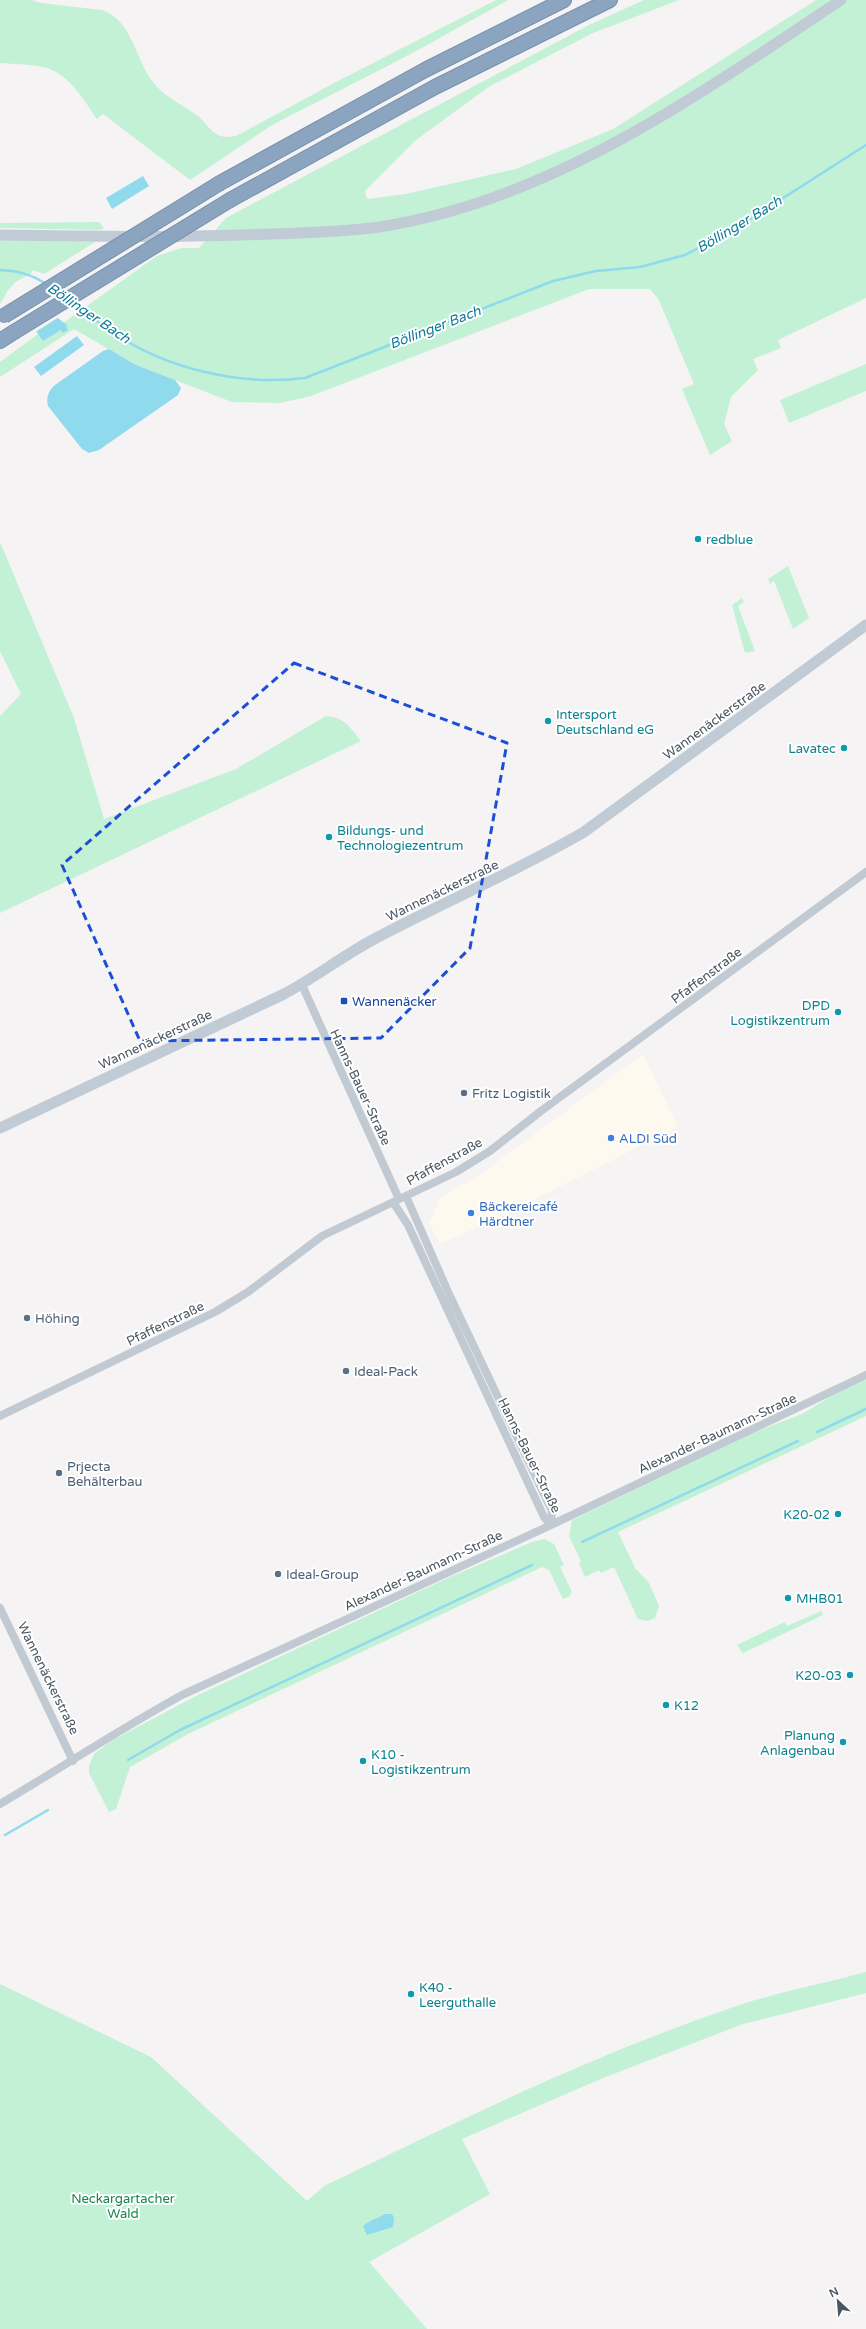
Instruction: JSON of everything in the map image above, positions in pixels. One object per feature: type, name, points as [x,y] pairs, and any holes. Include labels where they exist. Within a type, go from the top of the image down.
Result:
[{"type":"highway","points":[[2,317],[220,183],[419,73],[564,0]]},
{"type":"highway","points":[[0,341],[230,200],[435,87],[610,0]]},
{"type":"street","points":[[0,235],[219,237],[318,232],[380,226],[443,213],[518,188],[593,155],[665,116],[841,0]]},
{"type":"street","name":"Wannenäckerstraße","points":[[0,1128],[302,985],[376,938],[544,855],[584,832],[866,625]]},
{"type":"street","name":"Pfaffenstraße","points":[[0,1416],[215,1312],[248,1292],[322,1236],[456,1172],[490,1151],[541,1111],[866,872]]},
{"type":"street","name":"Hanns-Bauer-Straße","points":[[302,985],[400,1199],[408,1225],[552,1511],[551,1525]]},
{"type":"street","name":"Hanns-Bauer-Straße","points":[[400,1199],[416,1222],[445,1296]]},
{"type":"street","name":"Alexander-Baumann-Straße","points":[[0,1804],[73,1761],[128,1724],[182,1695],[551,1525],[866,1376]]},
{"type":"street","name":"Wannenäckerstraße","points":[[0,1608],[73,1761]]},
{"type":"highlighted area","points":[[294,663],[507,743],[470,948],[381,1038],[140,1041],[62,865]]},
{"type":"shaded area","points":[[643,1054],[678,1127],[494,1220],[440,1244],[429,1222],[432,1219],[439,1198],[478,1176]]},
{"type":"green space","points":[[0,0],[31,0],[41,3],[102,10],[112,15],[127,31],[146,72],[157,87],[198,116],[216,134],[226,137],[236,136],[338,81],[496,0],[508,0],[407,56],[272,125],[190,180],[103,114],[97,119],[81,95],[68,81],[52,70],[43,67],[0,63]]},
{"type":"green space","points":[[644,0],[679,0],[593,33],[490,86],[416,140],[365,191],[367,199],[406,194],[516,169],[613,129],[816,0],[866,0],[866,298],[778,340],[781,348],[753,359],[758,370],[731,397],[724,424],[732,441],[710,455],[682,389],[694,384],[659,300],[650,289],[589,289],[311,396],[280,403],[232,402],[136,365],[74,329],[0,377],[0,362],[38,334],[43,341],[61,330],[63,333],[67,330],[66,327],[68,326],[63,323],[157,256],[181,248],[199,248],[226,218],[589,25]]},
{"type":"green space","points":[[99,222],[104,228],[100,230],[0,228],[0,223]]},
{"type":"green space","points":[[0,240],[95,242],[44,274],[33,270],[31,274],[12,286],[0,304]]},
{"type":"green space","points":[[866,364],[866,391],[789,423],[780,400]]},
{"type":"green space","points":[[0,542],[74,718],[104,819],[236,769],[326,716],[338,718],[350,727],[361,741],[0,913],[0,716],[21,694],[0,651]]},
{"type":"green space","points":[[788,566],[809,618],[793,629],[774,581],[770,584],[768,579]]},
{"type":"green space","points":[[742,598],[744,602],[738,606],[755,651],[745,653],[732,605]]},
{"type":"green space","points":[[866,1380],[866,1416],[618,1532],[635,1568],[649,1583],[659,1606],[655,1618],[647,1621],[638,1619],[614,1567],[601,1573],[599,1570],[585,1577],[579,1563],[581,1561],[569,1536],[572,1520],[760,1430],[802,1414],[833,1395]]},
{"type":"green space","points":[[544,1539],[554,1544],[564,1565],[560,1567],[572,1592],[570,1596],[563,1599],[549,1570],[542,1567],[188,1734],[130,1767],[116,1809],[109,1812],[89,1773],[89,1766],[94,1754],[113,1740],[196,1696],[450,1577],[532,1542]]},
{"type":"green space","points":[[821,1611],[823,1615],[743,1653],[737,1645],[785,1622],[787,1626]]},
{"type":"green space","name":"Neckargartacher Wald","points":[[866,1972],[866,1993],[743,2024],[603,2078],[462,2139],[490,2194],[369,2262],[427,2329],[0,2329],[0,1984],[151,2057],[307,2201],[324,2186],[425,2137],[526,2090],[629,2046],[750,2002],[783,1992]]},
{"type":"water","points":[[143,176],[149,186],[112,209],[106,198]]},
{"type":"water","points":[[39,303],[68,326],[66,327],[68,330],[63,333],[61,330],[43,341],[23,313]]},
{"type":"water","points":[[77,336],[84,345],[41,376],[34,367]]},
{"type":"water","points":[[109,349],[136,365],[175,380],[181,388],[178,395],[99,450],[89,453],[82,449],[48,406],[47,397],[55,385],[103,351]]},
{"type":"water","points":[[385,2214],[392,2214],[394,2218],[393,2227],[367,2235],[363,2226]]},
{"type":"pier","points":[[40,302],[59,317],[34,333],[21,312]]},
{"type":"waterway","name":"Böllinger Bach","points":[[72,301],[106,328],[132,344],[155,356],[179,365],[229,377],[280,380],[305,378],[553,281],[596,271],[640,267],[685,255],[736,228],[866,145]]},
{"type":"waterway","name":"Böllinger Bach","points":[[0,270],[24,274],[46,284]]},
{"type":"waterway","name":"Böllinger Bach","points":[[55,290],[65,296]]},
{"type":"waterway","points":[[817,1432],[866,1409]]},
{"type":"waterway","points":[[582,1542],[798,1441]]},
{"type":"waterway","points":[[128,1760],[180,1730],[532,1565]]},
{"type":"waterway","points":[[5,1835],[48,1810]]},
{"type":"place","name":"redblue","points":[[698,539]]},
{"type":"place","name":"Intersport Deutschland eG","points":[[548,721]]},
{"type":"place","name":"Lavatec","points":[[844,748]]},
{"type":"place","name":"Bildungs- und Technologiezentrum","points":[[329,837]]},
{"type":"place","name":"Wannenäcker","points":[[344,1001]]},
{"type":"place","name":"DPD Logistikzentrum","points":[[838,1012]]},
{"type":"place","name":"Fritz Logistik","points":[[464,1093]]},
{"type":"place","name":"ALDI Süd","points":[[611,1138]]},
{"type":"place","name":"Bäckereicafé Härdtner","points":[[471,1213]]},
{"type":"place","name":"Höhing","points":[[27,1318]]},
{"type":"place","name":"Ideal-Pack","points":[[346,1371]]},
{"type":"place","name":"Prjecta Behälterbau","points":[[59,1473]]},
{"type":"place","name":"K20-02","points":[[838,1514]]},
{"type":"place","name":"Ideal-Group","points":[[278,1574]]},
{"type":"place","name":"MHB01","points":[[788,1598]]},
{"type":"place","name":"K20-03","points":[[850,1675]]},
{"type":"place","name":"K12","points":[[666,1705]]},
{"type":"place","name":"Planung Anlagenbau","points":[[843,1742]]},
{"type":"place","name":"K10 - Logistikzentrum","points":[[363,1761]]},
{"type":"place","name":"K40 - Leerguthalle","points":[[411,1994]]}]
